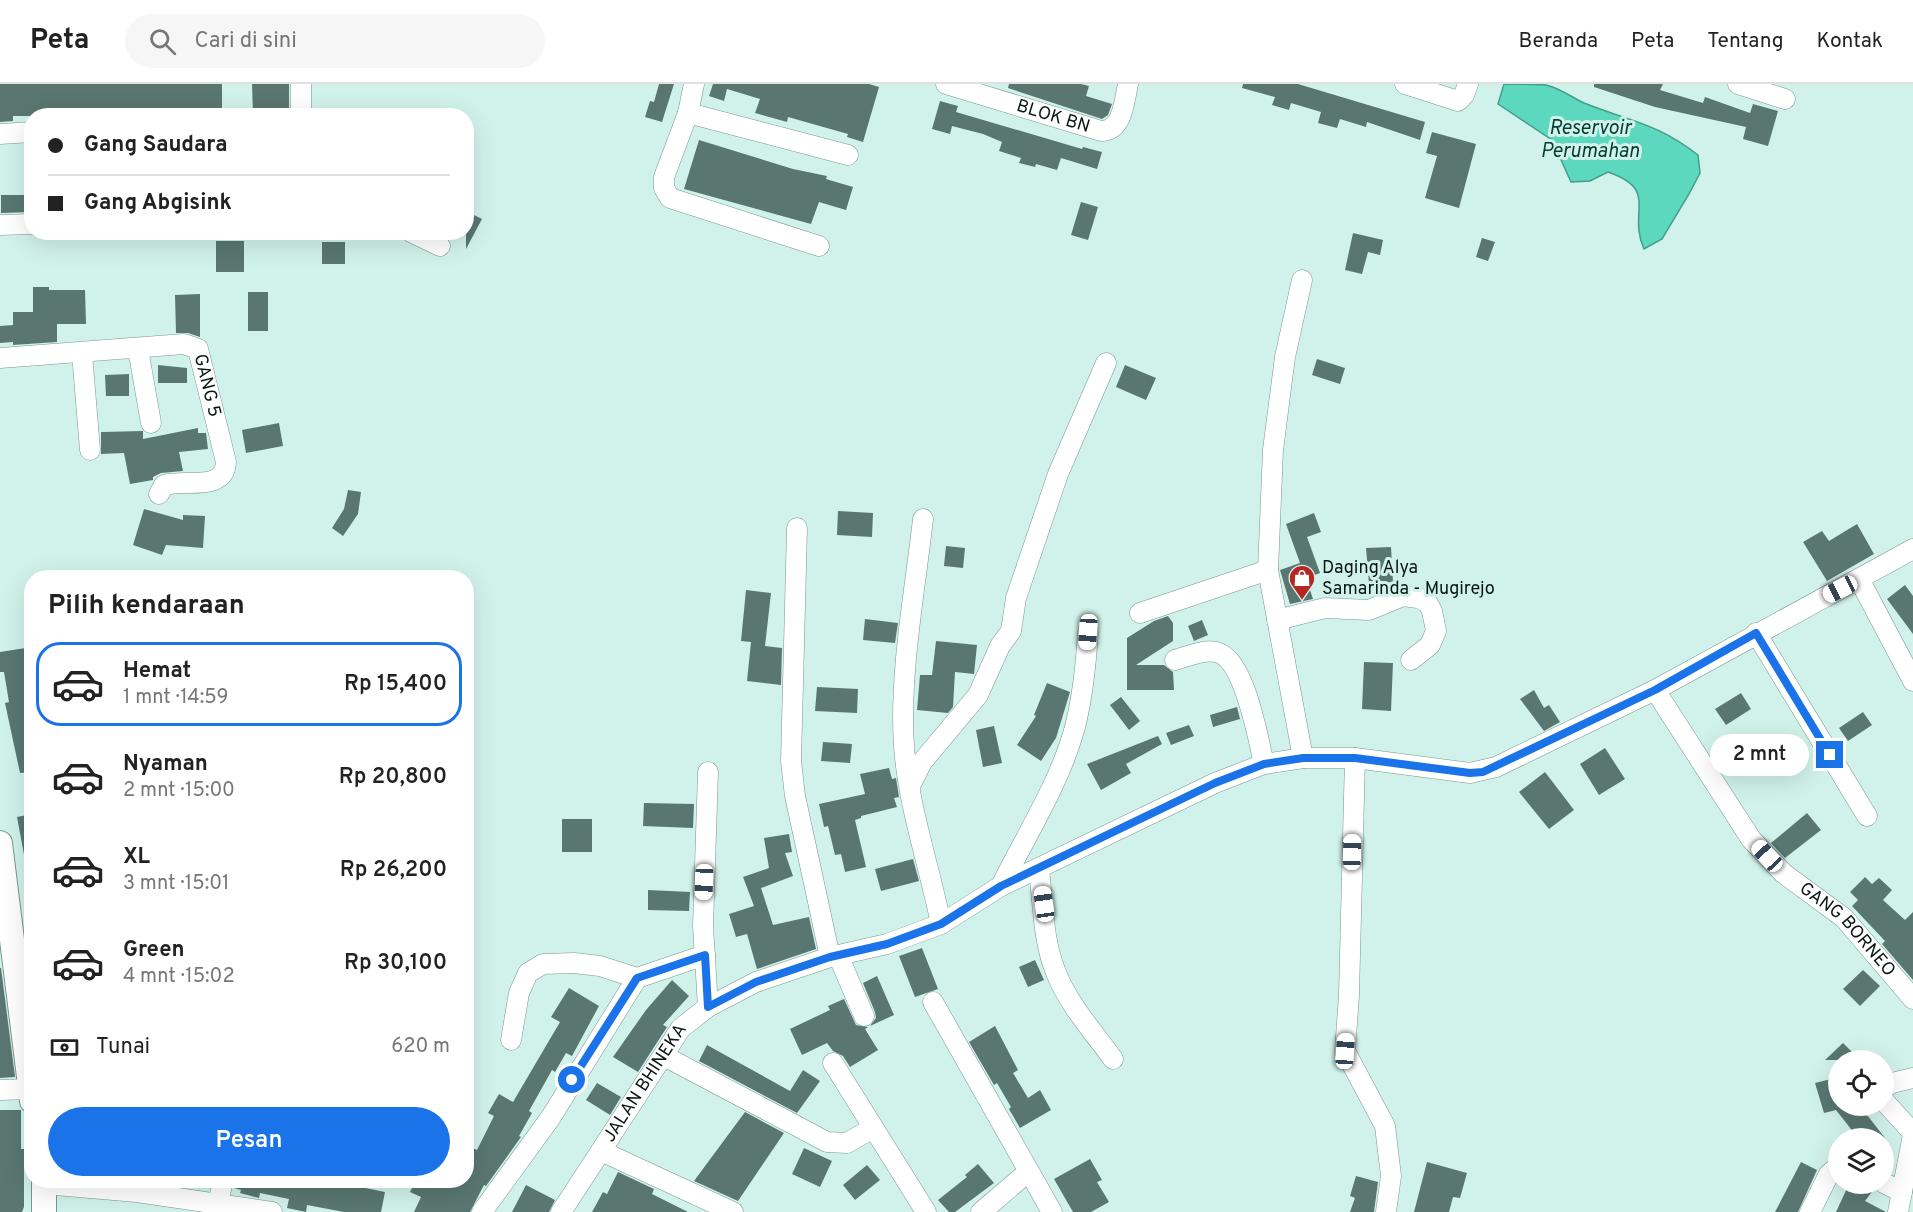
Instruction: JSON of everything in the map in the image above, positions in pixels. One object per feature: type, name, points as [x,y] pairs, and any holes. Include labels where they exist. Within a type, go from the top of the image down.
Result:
[{"type":"street","points":[[301,84],[301,108]]},
{"type":"street","points":[[694,84],[688,113],[664,177],[664,188],[670,198],[819,246]]},
{"type":"street","name":"BLOK BN","points":[[946,84],[1101,131],[1110,131],[1117,126],[1128,84]]},
{"type":"street","points":[[1405,84],[1458,100],[1462,98],[1468,84]]},
{"type":"street","points":[[1738,84],[1785,99]]},
{"type":"street","points":[[688,113],[848,155]]},
{"type":"street","points":[[0,134],[24,132]]},
{"type":"street","points":[[0,225],[24,224]]},
{"type":"street","points":[[428,240],[440,246]]},
{"type":"street","points":[[1302,280],[1285,357],[1275,438],[1268,570],[1303,758]]},
{"type":"street","name":"GANG 5","points":[[0,358],[184,344],[198,349],[226,462],[222,477],[214,481],[173,482],[164,485],[159,494]]},
{"type":"street","points":[[138,349],[151,423]]},
{"type":"street","points":[[82,353],[90,450]]},
{"type":"street","points":[[910,786],[922,762],[978,695],[1000,646],[1011,631],[1016,598],[1058,474],[1106,363]]},
{"type":"street","points":[[923,519],[904,695],[904,746],[910,786],[941,924]]},
{"type":"street","points":[[797,528],[791,761],[795,796],[834,956],[864,1016]]},
{"type":"street","name":"JALAN BHINEKA","points":[[561,1212],[681,1028],[708,1007],[756,982],[834,956],[887,944],[941,924],[1001,886],[1039,870],[1215,783],[1264,764],[1303,758],[1355,758],[1470,773],[1483,772],[1655,690],[1913,549]]},
{"type":"street","points":[[1140,613],[1268,570]]},
{"type":"street","points":[[1859,579],[1913,681]]},
{"type":"street","points":[[1277,621],[1324,608],[1369,610],[1403,596],[1418,598],[1427,602],[1432,611],[1436,631],[1430,645],[1411,660]]},
{"type":"street","points":[[1001,886],[1059,769],[1074,729],[1085,680],[1088,632]]},
{"type":"street","points":[[1756,633],[1867,816]]},
{"type":"street","points":[[1175,660],[1208,652],[1217,652],[1227,658],[1252,707],[1264,764]]},
{"type":"street","name":"GANG BORNEO","points":[[1655,690],[1751,839],[1783,873],[1844,918],[1913,999]]},
{"type":"street","points":[[1355,758],[1349,995],[1345,1051],[1385,1126],[1391,1176],[1386,1212]]},
{"type":"street","points":[[708,772],[705,955],[708,1007]]},
{"type":"street","points":[[0,843],[24,1038]]},
{"type":"street","points":[[1039,870],[1049,951],[1054,970],[1068,996],[1113,1059]]},
{"type":"street","points":[[511,1040],[519,993],[528,973],[543,964],[600,966],[637,978],[705,955]]},
{"type":"street","points":[[482,1212],[551,1118],[637,978]]},
{"type":"street","points":[[933,1002],[1052,1212]]},
{"type":"street","points":[[664,1056],[827,1142],[847,1143],[873,1128]]},
{"type":"street","points":[[833,1063],[926,1212]]},
{"type":"street","points":[[1894,1083],[1913,1078]]},
{"type":"street","points":[[0,1090],[24,1094]]},
{"type":"street","points":[[1894,1112],[1913,1134],[1903,1202]]},
{"type":"street","points":[[601,1151],[733,1212]]},
{"type":"street","points":[[981,1212],[1028,1172]]},
{"type":"street","points":[[1810,1212],[1828,1176]]},
{"type":"street","points":[[44,1188],[44,1212]]},
{"type":"street","points":[[100,1188],[272,1212]]},
{"type":"street","points":[[218,1204],[221,1188]]},
{"type":"water","name":"Reservoir Perumahan","points":[[1504,84],[1551,86],[1584,103],[1656,129],[1698,155],[1700,173],[1662,239],[1644,249],[1640,236],[1638,194],[1633,186],[1624,179],[1608,172],[1590,181],[1571,182],[1552,140],[1498,104]]},
{"type":"building","points":[[0,84],[222,84],[222,108],[24,108],[24,116],[13,116],[13,121],[0,122]]},
{"type":"building","points":[[252,84],[289,84],[289,108],[253,108]]},
{"type":"building","points":[[659,84],[674,84],[662,122],[645,117],[650,101],[654,102]]},
{"type":"building","points":[[713,84],[869,84],[879,87],[863,142],[847,137],[848,134],[788,117],[787,122],[755,113],[760,99],[727,89],[724,101],[709,96]]},
{"type":"building","points":[[1009,84],[1081,84],[1089,86],[1086,96],[1112,104],[1108,115],[1102,119],[1008,88]]},
{"type":"building","points":[[1243,84],[1298,84],[1425,122],[1420,140],[1367,122],[1366,127],[1340,119],[1337,128],[1318,123],[1321,112],[1291,103],[1289,110],[1272,105],[1275,97],[1242,88]]},
{"type":"building","points":[[1594,84],[1663,84],[1660,90],[1703,103],[1705,97],[1750,113],[1753,104],[1778,111],[1768,146],[1743,139],[1746,127],[1655,107],[1594,87]]},
{"type":"building","points":[[940,101],[958,106],[956,112],[1082,149],[1083,147],[1102,152],[1097,169],[1061,158],[1057,170],[1036,164],[1035,167],[1019,163],[1021,158],[999,151],[1002,142],[983,134],[952,126],[950,134],[932,129]]},
{"type":"building","points":[[1432,132],[1476,144],[1459,208],[1425,198],[1437,156],[1426,153]]},
{"type":"building","points":[[699,140],[793,169],[827,176],[826,179],[853,187],[846,210],[819,202],[811,224],[684,189]]},
{"type":"building","points":[[1,195],[24,195],[24,212],[1,213]]},
{"type":"building","points":[[1081,202],[1098,207],[1088,240],[1071,235]]},
{"type":"building","points":[[474,215],[482,219],[474,234]]},
{"type":"building","points":[[1353,233],[1383,240],[1380,255],[1368,252],[1362,274],[1345,270]]},
{"type":"building","points":[[1482,238],[1495,242],[1488,261],[1476,257]]},
{"type":"building","points":[[216,241],[244,241],[244,272],[216,272]]},
{"type":"building","points":[[322,242],[345,242],[345,264],[322,264]]},
{"type":"building","points":[[33,287],[49,287],[49,290],[85,290],[86,324],[57,324],[57,342],[13,345],[13,342],[0,343],[0,326],[13,325],[13,312],[33,312]]},
{"type":"building","points":[[248,292],[268,292],[268,331],[248,331]]},
{"type":"building","points":[[200,294],[200,337],[188,333],[176,333],[175,295]]},
{"type":"building","points":[[1317,359],[1345,368],[1340,384],[1312,375]]},
{"type":"building","points":[[158,365],[187,368],[187,383],[158,383]]},
{"type":"building","points":[[1125,365],[1156,378],[1146,400],[1116,387]]},
{"type":"building","points":[[129,374],[129,396],[106,396],[105,375]]},
{"type":"building","points":[[279,423],[283,446],[246,453],[242,430]]},
{"type":"building","points":[[198,428],[198,433],[206,433],[208,449],[179,452],[183,471],[161,473],[153,477],[153,480],[130,484],[124,453],[101,454],[101,432],[143,431],[143,439]]},
{"type":"building","points":[[348,490],[361,492],[358,514],[343,536],[332,528],[344,509]]},
{"type":"building","points":[[144,509],[183,520],[183,515],[205,516],[203,548],[166,545],[162,555],[133,545]]},
{"type":"building","points":[[838,511],[873,513],[872,537],[837,535]]},
{"type":"building","points":[[1314,513],[1321,532],[1307,537],[1320,573],[1306,578],[1313,599],[1290,604],[1280,570],[1300,563],[1286,524]]},
{"type":"building","points":[[1857,524],[1874,554],[1827,581],[1803,542],[1822,531],[1829,541]]},
{"type":"building","points":[[946,546],[965,548],[963,568],[944,566]]},
{"type":"building","points":[[1391,547],[1393,582],[1369,584],[1366,548]]},
{"type":"building","points":[[1905,585],[1913,596],[1913,634],[1887,599]]},
{"type":"building","points":[[746,590],[771,593],[765,646],[782,648],[781,685],[747,681],[751,642],[741,641]]},
{"type":"building","points":[[1168,616],[1173,623],[1173,641],[1136,665],[1164,665],[1173,672],[1174,690],[1127,690],[1127,638],[1154,621]]},
{"type":"building","points":[[865,619],[898,623],[895,643],[863,640]]},
{"type":"building","points":[[1202,620],[1208,635],[1194,641],[1188,626]]},
{"type":"building","points":[[936,641],[977,645],[974,674],[955,672],[953,707],[948,713],[917,710],[920,675],[932,675]]},
{"type":"building","points":[[24,648],[24,773],[20,773],[5,703],[9,702],[4,672],[0,672],[0,652]]},
{"type":"building","points":[[1364,662],[1393,663],[1391,711],[1362,709]]},
{"type":"building","points":[[1047,683],[1070,692],[1056,738],[1041,761],[1017,745],[1036,716],[1034,715]]},
{"type":"building","points":[[817,687],[858,689],[857,713],[815,711]]},
{"type":"building","points":[[1534,690],[1544,708],[1549,705],[1560,722],[1544,731],[1520,699]]},
{"type":"building","points":[[1741,693],[1751,709],[1726,725],[1715,709]]},
{"type":"building","points":[[1121,697],[1140,721],[1129,730],[1110,705]]},
{"type":"building","points":[[1237,707],[1240,719],[1213,727],[1210,715]]},
{"type":"building","points":[[1863,712],[1872,725],[1848,741],[1839,728]]},
{"type":"building","points":[[1189,725],[1194,736],[1171,745],[1166,733]]},
{"type":"building","points":[[994,726],[1002,763],[983,767],[976,730]]},
{"type":"building","points":[[1158,736],[1162,744],[1126,764],[1131,773],[1101,790],[1087,764]]},
{"type":"building","points":[[823,742],[852,744],[850,763],[821,761]]},
{"type":"building","points":[[1745,742],[1754,755],[1732,770],[1723,756]]},
{"type":"building","points":[[1605,748],[1625,779],[1599,795],[1580,764]]},
{"type":"building","points":[[889,768],[892,779],[896,778],[899,797],[894,798],[897,807],[861,816],[855,820],[866,867],[845,872],[841,854],[835,855],[828,826],[824,827],[819,804],[865,794],[860,774]]},
{"type":"building","points":[[1545,772],[1574,810],[1549,829],[1519,792]]},
{"type":"building","points":[[644,803],[694,804],[693,828],[643,826]]},
{"type":"building","points":[[1807,813],[1821,830],[1785,858],[1771,843]]},
{"type":"building","points":[[24,816],[24,855],[17,817]]},
{"type":"building","points":[[562,819],[592,819],[592,852],[562,852]]},
{"type":"building","points":[[789,834],[792,852],[785,853],[793,876],[761,888],[773,925],[809,917],[816,949],[757,969],[747,934],[736,937],[729,914],[754,906],[743,877],[769,868],[764,838]]},
{"type":"building","points":[[913,859],[919,881],[881,891],[875,869]]},
{"type":"building","points":[[1865,877],[1872,884],[1879,878],[1892,890],[1883,900],[1905,920],[1913,912],[1913,980],[1882,944],[1885,941],[1852,906],[1858,900],[1850,892]]},
{"type":"building","points":[[648,890],[690,892],[689,911],[648,910]]},
{"type":"building","points":[[922,948],[938,989],[915,997],[899,956]]},
{"type":"building","points":[[1035,960],[1044,980],[1028,987],[1019,967]]},
{"type":"building","points":[[1,968],[15,1077],[0,1078]]},
{"type":"building","points":[[1863,970],[1880,986],[1860,1006],[1843,989]]},
{"type":"building","points":[[877,976],[894,1015],[870,1026],[876,1018],[863,983]]},
{"type":"building","points":[[672,980],[689,996],[663,1025],[667,1027],[638,1072],[613,1057],[646,1010]]},
{"type":"building","points":[[569,988],[599,1006],[572,1056],[566,1053],[555,1072],[552,1070],[529,1111],[532,1113],[519,1136],[521,1137],[486,1186],[484,1185],[470,1212],[414,1212],[421,1197],[410,1192],[412,1188],[474,1188],[474,1149],[477,1150],[494,1116],[488,1113],[499,1094],[513,1102],[560,1022],[551,1017]]},
{"type":"building","points":[[844,999],[856,1025],[868,1027],[865,1029],[878,1050],[850,1067],[843,1056],[833,1051],[827,1043],[802,1055],[790,1029],[830,1010],[828,1006]]},
{"type":"building","points":[[995,1026],[1018,1070],[1013,1073],[1028,1098],[1040,1090],[1051,1110],[1020,1128],[997,1083],[994,1085],[969,1042]]},
{"type":"building","points":[[1843,1043],[1850,1050],[1836,1050]]},
{"type":"building","points":[[707,1045],[790,1091],[803,1070],[820,1081],[797,1113],[699,1061]]},
{"type":"building","points":[[1828,1080],[1828,1112],[1824,1113],[1815,1083]]},
{"type":"building","points":[[597,1083],[621,1097],[610,1115],[586,1100]]},
{"type":"building","points":[[0,1110],[21,1110],[21,1149],[24,1149],[24,1207],[22,1212],[0,1212]]},
{"type":"building","points":[[745,1112],[784,1133],[738,1201],[694,1181]]},
{"type":"building","points":[[1841,1116],[1868,1116],[1877,1128],[1850,1128]]},
{"type":"building","points":[[804,1148],[832,1161],[820,1187],[792,1174]]},
{"type":"building","points":[[1090,1159],[1102,1180],[1097,1182],[1109,1202],[1091,1212],[1073,1212],[1054,1179]]},
{"type":"building","points":[[1427,1162],[1467,1173],[1460,1198],[1453,1197],[1449,1212],[1414,1212]]},
{"type":"building","points":[[1801,1162],[1817,1170],[1798,1212],[1775,1212]]},
{"type":"building","points":[[978,1164],[994,1183],[955,1212],[949,1212],[938,1200],[967,1177],[965,1175]]},
{"type":"building","points":[[867,1165],[880,1180],[855,1200],[843,1185]]},
{"type":"building","points":[[618,1172],[654,1189],[652,1194],[688,1212],[592,1212],[603,1192],[607,1194]]},
{"type":"building","points":[[1356,1176],[1378,1182],[1374,1212],[1350,1212],[1355,1198],[1350,1196]]},
{"type":"building","points":[[526,1185],[555,1200],[549,1212],[512,1212]]},
{"type":"building","points":[[234,1188],[366,1188],[385,1192],[381,1212],[344,1212],[307,1205],[306,1212],[287,1208],[289,1199],[260,1193],[259,1198],[240,1193],[241,1190]]},
{"type":"building","points":[[1844,1194],[1870,1194],[1865,1201],[1886,1212],[1836,1212]]},
{"type":"place","name":"Daging Alya Samarinda - Mugirejo","points":[[1302,601]]},
{"type":"route","points":[[572,1080],[637,978],[705,955],[708,1007],[756,982],[830,957],[887,944],[941,924],[1001,886],[1039,870],[1215,783],[1264,764],[1303,758],[1355,758],[1385,760],[1470,773],[1483,772],[1655,690],[1756,633],[1830,755]]}]
